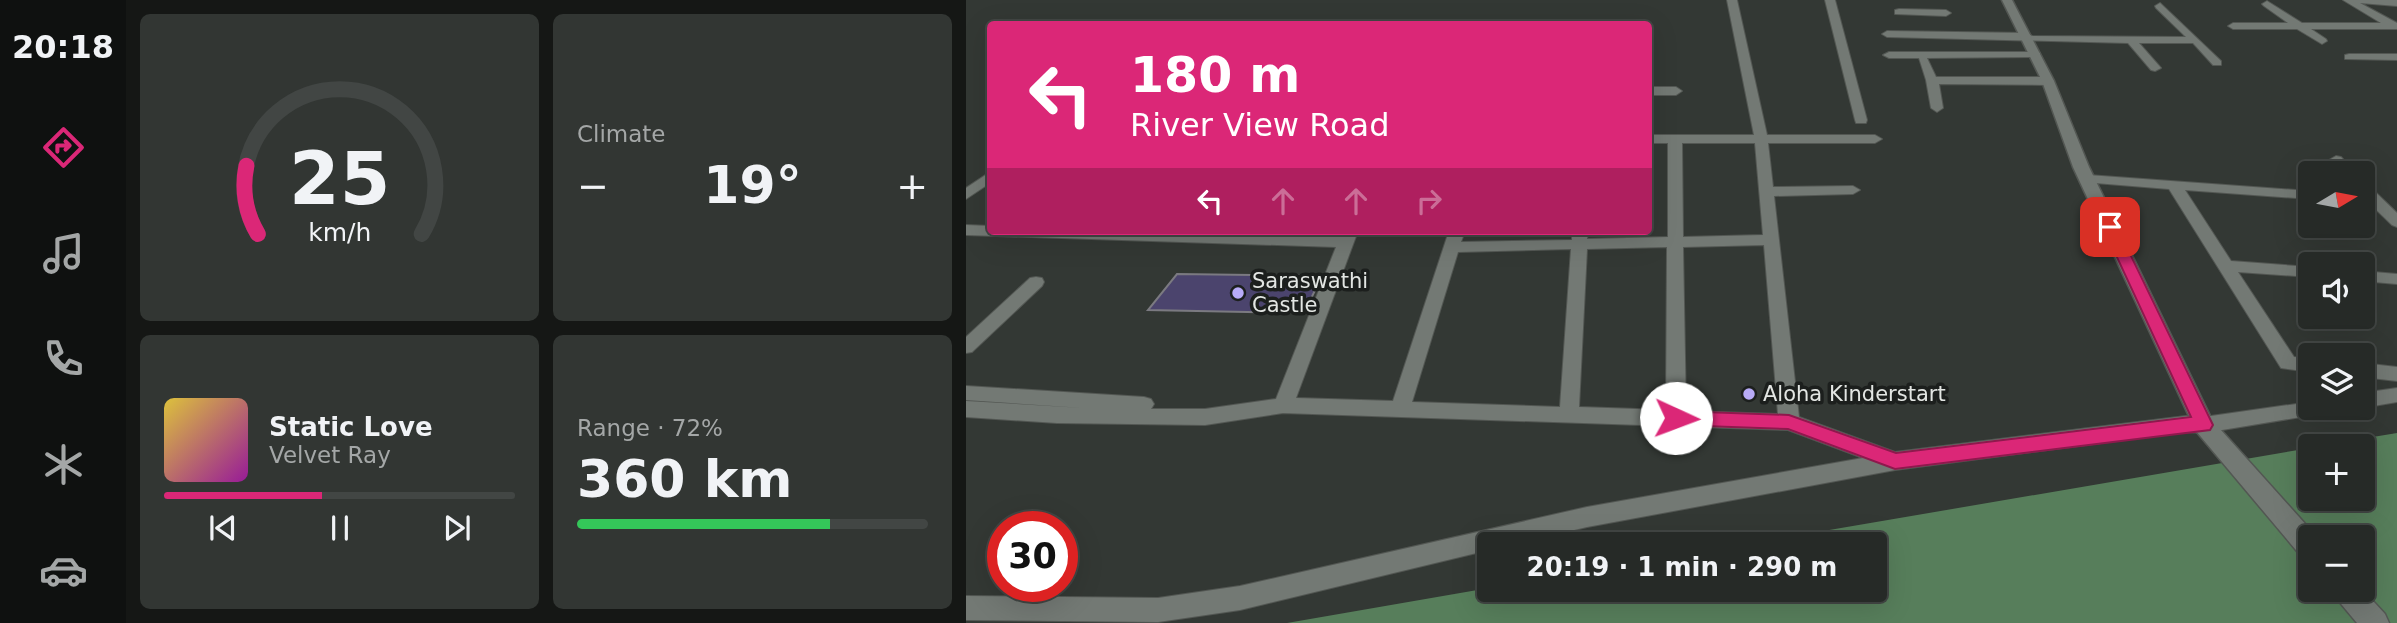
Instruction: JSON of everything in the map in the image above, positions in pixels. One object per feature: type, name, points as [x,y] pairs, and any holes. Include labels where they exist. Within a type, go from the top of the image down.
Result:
[{"type":"street","points":[[1732,0],[1761,138],[1789,422]]},
{"type":"street","points":[[1830,0],[1861,120]]},
{"type":"street","points":[[1942,0],[1958,35]]},
{"type":"street","points":[[2007,0],[2036,55],[2088,180],[2204,425],[2298,534]]},
{"type":"street","points":[[2348,0],[2396,26]]},
{"type":"street","points":[[2361,0],[2397,2]]},
{"type":"street","points":[[2267,4],[2322,41]]},
{"type":"street","points":[[2160,6],[2217,63]]},
{"type":"street","points":[[1899,12],[1946,13]]},
{"type":"street","points":[[2233,26],[2396,26]]},
{"type":"street","points":[[1887,34],[2196,40]]},
{"type":"street","points":[[2131,40],[2155,68]]},
{"type":"street","points":[[1889,55],[2036,55]]},
{"type":"street","points":[[2349,57],[2397,57]]},
{"type":"street","points":[[1923,60],[1932,80],[1937,108]]},
{"type":"street","points":[[1932,80],[2048,81]]},
{"type":"street","points":[[1652,91],[1676,91]]},
{"type":"street","points":[[1652,139],[1875,139]]},
{"type":"street","points":[[1675,139],[1676,418]]},
{"type":"street","points":[[966,195],[987,178]]},
{"type":"street","points":[[2088,180],[2298,194]]},
{"type":"street","points":[[2174,186],[2288,363],[2298,364]]},
{"type":"street","points":[[1766,192],[1853,190]]},
{"type":"street","points":[[2375,204],[2397,222]]},
{"type":"street","points":[[966,230],[987,231]]},
{"type":"street","points":[[1179,235],[1347,237],[1283,405]]},
{"type":"street","points":[[1400,409],[1455,239],[1579,237],[1676,242],[1770,240]]},
{"type":"street","points":[[1569,416],[1579,237]]},
{"type":"street","points":[[2227,266],[2298,271]]},
{"type":"street","points":[[2375,277],[2397,279]]},
{"type":"street","points":[[966,347],[1037,282]]},
{"type":"street","points":[[2375,371],[2397,374]]},
{"type":"street","points":[[966,393],[1064,408]]},
{"type":"street","points":[[2375,399],[2397,395]]},
{"type":"street","points":[[966,409],[1064,408],[1205,417],[1283,405],[1789,422],[1895,461]]},
{"type":"street","points":[[966,608],[1158,610],[1240,598],[1587,517],[1895,461],[2186,424],[2204,425],[2298,411]]},
{"type":"street","points":[[2357,602],[2375,623]]},
{"type":"shaded area","points":[[2397,433],[2397,623],[1287,623],[1477,590],[1477,602],[1887,602],[1887,532],[1817,532],[2298,450],[2298,511],[2375,511],[2375,437]]},
{"type":"building","name":"Saraswathi Castle","points":[[1177,274],[1322,276],[1304,313],[1148,310]]},
{"type":"place","name":"Saraswathi Castle","points":[[1238,293]]},
{"type":"place","name":"Aloha Kinderstart","points":[[1749,394]]},
{"type":"route","points":[[1676,418],[1789,422],[1895,461],[2186,424],[2204,425],[2110,227]]}]
